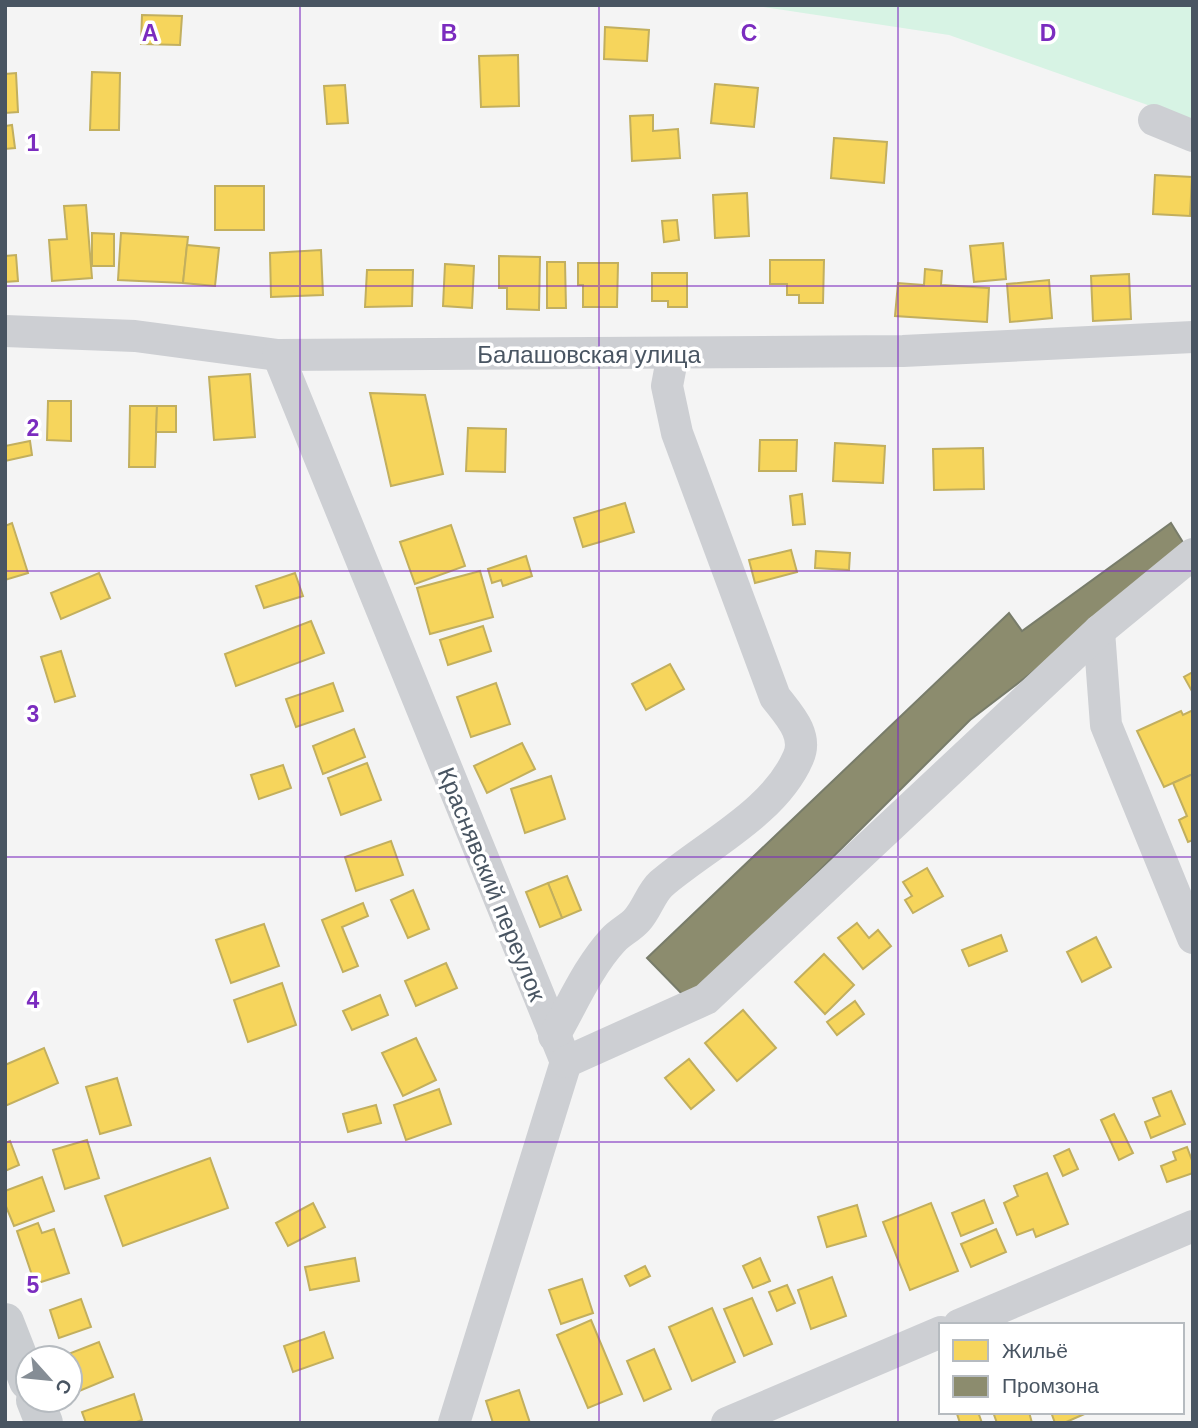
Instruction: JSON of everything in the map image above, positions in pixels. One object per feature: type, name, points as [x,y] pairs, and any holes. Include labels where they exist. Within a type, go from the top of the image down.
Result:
[{"type":"main road","points":[[5,1322],[14,1345]]},
{"type":"street","points":[[1154,120],[1193,136]]},
{"type":"street","name":"Балашовская улица","points":[[5,331],[135,336],[278,355],[902,351],[1184,339]]},
{"type":"street","points":[[454,1423],[560,1049],[591,972],[613,940],[637,920],[658,886],[760,808],[782,784],[799,757],[802,740],[793,721],[775,697],[677,433],[667,386],[673,354]]},
{"type":"street","name":"Краснявский переулок","points":[[278,355],[560,1049]]},
{"type":"street","points":[[560,1049],[706,999],[1099,631],[1193,554]]},
{"type":"street","points":[[1099,631],[1106,725],[1193,938]]},
{"type":"street","points":[[964,1323],[1193,1226]]},
{"type":"street","points":[[727,1423],[939,1333]]},
{"type":"green space","points":[[750,5],[1193,5],[1193,121],[949,35]]},
{"type":"building: Жильё","points":[[142,15],[182,16],[180,45],[141,44]]},
{"type":"building: Жильё","points":[[605,27],[649,30],[647,61],[604,59]]},
{"type":"building: Жильё","points":[[518,55],[519,106],[481,107],[479,56]]},
{"type":"building: Жильё","points":[[92,72],[120,73],[119,130],[90,130]]},
{"type":"building: Жильё","points":[[16,73],[18,112],[5,113],[5,74]]},
{"type":"building: Жильё","points":[[715,84],[758,88],[754,127],[711,123]]},
{"type":"building: Жильё","points":[[345,85],[348,123],[327,124],[324,86]]},
{"type":"building: Жильё","points":[[653,115],[653,131],[678,129],[680,158],[632,161],[630,116]]},
{"type":"building: Жильё","points":[[12,125],[15,148],[5,149],[5,126]]},
{"type":"building: Жильё","points":[[834,138],[887,142],[884,183],[831,178]]},
{"type":"building: Жильё","points":[[1155,175],[1192,177],[1190,216],[1153,214]]},
{"type":"building: Жильё","points":[[215,186],[264,186],[264,230],[215,230]]},
{"type":"building: Жильё","points":[[747,193],[749,236],[715,238],[713,195]]},
{"type":"building: Жильё","points":[[86,205],[92,278],[52,281],[49,240],[67,239],[64,206]]},
{"type":"building: Жильё","points":[[677,220],[679,240],[664,242],[662,221]]},
{"type":"building: Жильё","points":[[92,233],[114,234],[114,266],[92,266]]},
{"type":"building: Жильё","points":[[121,233],[188,237],[183,283],[118,280]]},
{"type":"building: Жильё","points":[[1003,243],[1006,279],[974,282],[970,246]]},
{"type":"building: Жильё","points":[[187,245],[219,248],[215,286],[183,283]]},
{"type":"building: Жильё","points":[[321,250],[323,295],[271,297],[270,253]]},
{"type":"building: Жильё","points":[[16,255],[18,281],[5,282],[5,256]]},
{"type":"building: Жильё","points":[[499,256],[540,257],[539,310],[507,309],[507,288],[499,288]]},
{"type":"building: Жильё","points":[[770,260],[824,260],[823,303],[799,303],[799,295],[787,295],[787,284],[770,284]]},
{"type":"building: Жильё","points":[[547,262],[565,262],[566,308],[547,308]]},
{"type":"building: Жильё","points":[[578,263],[618,263],[617,307],[583,307],[583,285],[578,285]]},
{"type":"building: Жильё","points":[[445,264],[474,266],[472,308],[443,306]]},
{"type":"building: Жильё","points":[[925,269],[942,271],[941,285],[989,288],[987,322],[895,316],[898,283],[924,285]]},
{"type":"building: Жильё","points":[[367,270],[413,270],[412,306],[365,307]]},
{"type":"building: Жильё","points":[[652,273],[687,273],[687,307],[668,307],[668,301],[652,301]]},
{"type":"building: Жильё","points":[[1129,274],[1131,319],[1093,321],[1091,276]]},
{"type":"building: Жильё","points":[[1049,280],[1052,318],[1010,322],[1007,284]]},
{"type":"building: Жильё","points":[[250,374],[255,437],[214,440],[209,377]]},
{"type":"building: Жильё","points":[[370,393],[425,395],[443,474],[391,486]]},
{"type":"building: Жильё","points":[[48,401],[71,401],[71,441],[47,440]]},
{"type":"building: Жильё","points":[[130,406],[157,406],[155,467],[129,467]]},
{"type":"building: Жильё","points":[[157,406],[176,406],[176,432],[156,432]]},
{"type":"building: Жильё","points":[[468,428],[506,429],[505,472],[466,471]]},
{"type":"building: Жильё","points":[[760,440],[797,440],[796,471],[759,471]]},
{"type":"building: Жильё","points":[[30,441],[32,455],[5,461],[5,446]]},
{"type":"building: Жильё","points":[[835,443],[885,446],[883,483],[833,481]]},
{"type":"building: Жильё","points":[[983,448],[984,489],[934,490],[933,449]]},
{"type":"building: Жильё","points":[[802,494],[805,524],[793,525],[790,496]]},
{"type":"building: Жильё","points":[[625,503],[634,532],[583,547],[574,518]]},
{"type":"building: Жильё","points":[[12,523],[28,573],[5,580],[5,526]]},
{"type":"building: Жильё","points":[[451,525],[465,566],[415,584],[400,542]]},
{"type":"building: Жильё","points":[[791,550],[797,572],[755,583],[749,560]]},
{"type":"building: Жильё","points":[[816,551],[850,553],[849,570],[815,568]]},
{"type":"building: Жильё","points":[[526,556],[532,576],[503,586],[501,580],[492,583],[488,569]]},
{"type":"building: Жильё","points":[[480,571],[493,617],[430,634],[417,588]]},
{"type":"building: Жильё","points":[[99,573],[110,598],[61,619],[51,593]]},
{"type":"building: Жильё","points":[[295,573],[303,596],[264,608],[256,586]]},
{"type":"building: Жильё","points":[[311,621],[324,653],[236,686],[225,654]]},
{"type":"building: Жильё","points":[[483,626],[491,651],[448,665],[440,640]]},
{"type":"building: Жильё","points":[[61,651],[75,696],[55,702],[41,657]]},
{"type":"building: Жильё","points":[[670,664],[684,689],[646,710],[632,684]]},
{"type":"building: Жильё","points":[[1193,672],[1193,693],[1184,677]]},
{"type":"building: Жильё","points":[[333,683],[343,711],[296,727],[286,699]]},
{"type":"building: Жильё","points":[[496,683],[510,724],[471,737],[457,697]]},
{"type":"building: Жильё","points":[[1193,710],[1193,774],[1164,787],[1137,731],[1181,711],[1183,715]]},
{"type":"building: Жильё","points":[[354,729],[365,757],[323,774],[313,746]]},
{"type":"building: Жильё","points":[[522,743],[535,769],[487,793],[474,766]]},
{"type":"building: Жильё","points":[[367,763],[381,800],[341,815],[328,778]]},
{"type":"building: Жильё","points":[[283,765],[291,788],[259,799],[251,775]]},
{"type":"building: Жильё","points":[[1193,774],[1193,840],[1188,842],[1179,820],[1187,816],[1173,783]]},
{"type":"building: Жильё","points":[[551,776],[565,819],[525,833],[511,789]]},
{"type":"building: Жильё","points":[[391,841],[403,875],[356,891],[345,857]]},
{"type":"building: Жильё","points":[[927,868],[943,896],[913,913],[905,900],[912,896],[903,882]]},
{"type":"building: Жильё","points":[[567,876],[581,910],[562,918],[548,883]]},
{"type":"building: Жильё","points":[[548,883],[562,918],[540,927],[526,892]]},
{"type":"building: Жильё","points":[[413,890],[429,929],[408,938],[391,900]]},
{"type":"building: Жильё","points":[[363,903],[368,916],[342,927],[358,966],[343,972],[322,920]]},
{"type":"building: Жильё","points":[[857,923],[869,938],[878,930],[891,946],[863,969],[838,938]]},
{"type":"building: Жильё","points":[[264,924],[279,966],[231,983],[216,940]]},
{"type":"building: Жильё","points":[[1001,935],[1007,951],[969,966],[962,950]]},
{"type":"building: Жильё","points":[[1096,937],[1111,967],[1082,982],[1067,952]]},
{"type":"building: Жильё","points":[[824,954],[854,985],[825,1014],[795,982]]},
{"type":"building: Жильё","points":[[446,963],[457,988],[416,1006],[405,981]]},
{"type":"building: Жильё","points":[[282,983],[296,1025],[248,1042],[234,1000]]},
{"type":"building: Жильё","points":[[380,995],[388,1015],[352,1030],[343,1011]]},
{"type":"building: Жильё","points":[[855,1001],[864,1014],[837,1035],[827,1022]]},
{"type":"building: Жильё","points":[[743,1010],[776,1048],[737,1081],[705,1043]]},
{"type":"building: Жильё","points":[[416,1038],[436,1080],[403,1096],[382,1053]]},
{"type":"building: Жильё","points":[[44,1048],[58,1083],[5,1106],[5,1065]]},
{"type":"building: Жильё","points":[[689,1059],[714,1090],[691,1109],[665,1078]]},
{"type":"building: Жильё","points":[[117,1078],[131,1125],[100,1134],[86,1087]]},
{"type":"building: Жильё","points":[[439,1089],[451,1124],[406,1140],[394,1105]]},
{"type":"building: Жильё","points":[[1171,1091],[1185,1124],[1151,1138],[1145,1122],[1160,1116],[1153,1098]]},
{"type":"building: Жильё","points":[[376,1105],[381,1123],[348,1132],[343,1114]]},
{"type":"building: Жильё","points":[[1114,1114],[1133,1153],[1119,1160],[1101,1120]]},
{"type":"building: Жильё","points":[[87,1140],[99,1178],[65,1189],[53,1150]]},
{"type":"building: Жильё","points":[[10,1141],[19,1165],[5,1171],[5,1143]]},
{"type":"building: Жильё","points":[[1187,1147],[1193,1163],[1193,1173],[1167,1182],[1161,1166],[1176,1160],[1173,1152]]},
{"type":"building: Жильё","points":[[1069,1149],[1078,1169],[1063,1176],[1054,1156]]},
{"type":"building: Жильё","points":[[210,1158],[228,1208],[123,1246],[105,1196]]},
{"type":"building: Жильё","points":[[1047,1173],[1068,1224],[1036,1237],[1033,1229],[1017,1235],[1004,1203],[1018,1196],[1014,1186]]},
{"type":"building: Жильё","points":[[42,1177],[54,1211],[14,1226],[5,1204],[5,1191]]},
{"type":"building: Жильё","points":[[984,1200],[993,1223],[961,1236],[952,1213]]},
{"type":"building: Жильё","points":[[313,1203],[325,1227],[288,1246],[276,1223]]},
{"type":"building: Жильё","points":[[931,1203],[958,1271],[910,1290],[883,1222]]},
{"type":"building: Жильё","points":[[857,1205],[866,1236],[827,1247],[818,1217]]},
{"type":"building: Жильё","points":[[38,1223],[42,1233],[54,1229],[69,1273],[35,1284],[17,1231]]},
{"type":"building: Жильё","points":[[996,1229],[1006,1252],[971,1267],[961,1244]]},
{"type":"building: Жильё","points":[[355,1258],[359,1281],[310,1290],[305,1267]]},
{"type":"building: Жильё","points":[[760,1258],[770,1281],[753,1288],[743,1266]]},
{"type":"building: Жильё","points":[[645,1266],[650,1276],[630,1286],[625,1276]]},
{"type":"building: Жильё","points":[[832,1277],[846,1316],[811,1329],[798,1290]]},
{"type":"building: Жильё","points":[[582,1279],[593,1313],[561,1324],[549,1290]]},
{"type":"building: Жильё","points":[[787,1285],[795,1303],[777,1311],[769,1292]]},
{"type":"building: Жильё","points":[[752,1298],[772,1344],[744,1356],[724,1309]]},
{"type":"building: Жильё","points":[[81,1299],[91,1327],[59,1338],[50,1310]]},
{"type":"building: Жильё","points":[[712,1308],[735,1362],[692,1381],[669,1327]]},
{"type":"building: Жильё","points":[[591,1320],[622,1394],[588,1408],[557,1335]]},
{"type":"building: Жильё","points":[[324,1332],[333,1358],[293,1372],[284,1346]]},
{"type":"building: Жильё","points":[[99,1342],[113,1377],[84,1389],[84,1348]]},
{"type":"building: Жильё","points":[[654,1349],[671,1389],[644,1401],[627,1361]]},
{"type":"building: Жильё","points":[[519,1390],[530,1423],[493,1423],[486,1401]]},
{"type":"building: Жильё","points":[[134,1394],[142,1420],[134,1423],[86,1423],[84,1411]]},
{"type":"building: Жильё","points":[[957,1414],[979,1414],[982,1423],[960,1423]]},
{"type":"building: Жильё","points":[[994,1414],[1030,1414],[1032,1423],[997,1423]]},
{"type":"building: Жильё","points":[[1052,1414],[1084,1414],[1064,1423],[1055,1423]]},
{"type":"building: Промзона","points":[[1171,523],[1189,552],[970,720],[689,1001],[647,958],[1009,613],[1022,631]]}]
